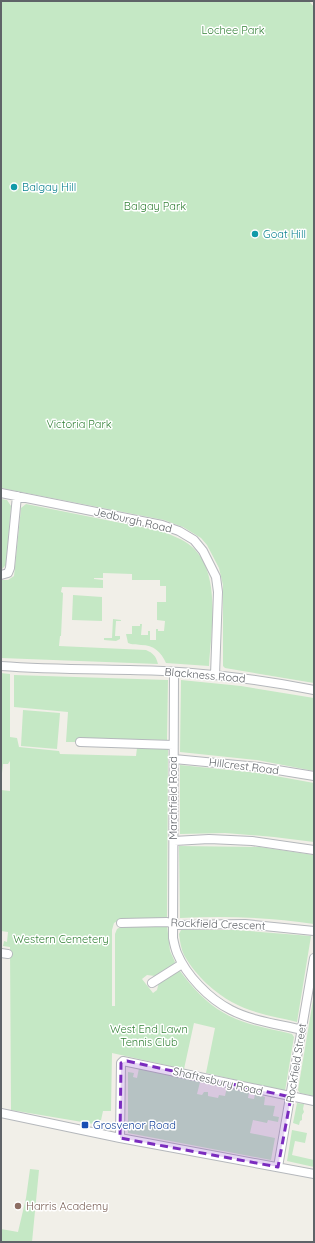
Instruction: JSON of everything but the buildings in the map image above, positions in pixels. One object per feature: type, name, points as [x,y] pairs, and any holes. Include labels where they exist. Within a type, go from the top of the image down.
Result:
[{"type":"street","name":"Jedburgh Road","points":[[1,493],[162,525],[179,531],[194,540],[203,551],[216,578],[218,592],[215,675]]},
{"type":"street","points":[[1,575],[8,573],[10,568],[16,496]]},
{"type":"street","name":"Blackness Road","points":[[1,666],[174,672],[215,675],[264,681],[314,690]]},
{"type":"street","name":"Marchfield Road","points":[[174,672],[173,938],[176,951],[182,964],[194,979],[209,994],[230,1010],[253,1018],[302,1030]]},
{"type":"street","points":[[80,742],[173,745]]},
{"type":"street","name":"Hillcrest Road","points":[[174,759],[259,767],[314,776]]},
{"type":"street","points":[[174,841],[209,838],[252,841],[314,850]]},
{"type":"street","name":"Rockfield Crescent","points":[[121,923],[167,922],[177,925],[245,924],[314,931]]},
{"type":"street","name":"Rockfield Street","points":[[278,1167],[314,958]]},
{"type":"street","points":[[152,983],[182,964]]},
{"type":"street","name":"Shaftesbury Road","points":[[124,1138],[120,1063],[123,1061],[314,1101]]},
{"type":"street","points":[[1,1114],[314,1174]]},
{"type":"highlighted area","points":[[127,1061],[291,1097],[278,1167],[120,1138],[121,1063]]},
{"type":"green space","points":[[1,1],[309,1],[314,7],[314,683],[225,668],[223,666],[223,585],[219,568],[207,545],[201,538],[183,527],[164,520],[1,488]]},
{"type":"green space","points":[[1,499],[7,500],[11,506],[6,565],[1,570]]},
{"type":"green space","points":[[26,504],[161,531],[181,539],[191,546],[201,557],[211,586],[212,619],[209,666],[166,663],[159,652],[150,646],[128,643],[126,634],[132,634],[132,626],[140,626],[140,624],[142,624],[141,635],[148,635],[148,631],[150,631],[150,640],[156,640],[156,629],[158,629],[158,631],[164,631],[165,621],[157,620],[157,602],[166,602],[166,586],[160,586],[160,580],[132,580],[132,574],[103,573],[103,578],[94,579],[103,580],[103,588],[62,587],[61,636],[59,646],[146,650],[154,655],[158,664],[1,658],[1,580],[8,580],[14,576],[21,508]]},
{"type":"green space","points":[[73,595],[102,597],[102,621],[72,620]]},
{"type":"green space","points":[[113,619],[121,620],[116,621],[115,636],[120,636],[120,639],[116,641],[104,640],[104,638],[112,638]]},
{"type":"green space","points":[[1,673],[10,674],[10,737],[17,738],[19,747],[59,751],[60,754],[136,756],[137,748],[168,749],[167,919],[119,920],[114,923],[112,930],[112,1006],[115,1006],[115,934],[117,929],[122,926],[167,925],[170,951],[175,962],[155,976],[147,975],[142,979],[153,993],[157,990],[159,982],[177,971],[180,971],[200,994],[217,1009],[224,1013],[249,1024],[292,1034],[294,1037],[285,1091],[206,1073],[215,1028],[194,1023],[184,1069],[112,1053],[111,1111],[103,1111],[100,1125],[11,1110],[10,947],[3,946],[4,941],[7,942],[8,932],[1,931],[1,790],[10,791],[10,761],[8,764],[3,764],[1,782]]},
{"type":"green space","points":[[14,675],[168,680],[167,740],[79,738],[79,742],[66,742],[68,712],[14,707]]},
{"type":"green space","points":[[181,680],[241,686],[314,698],[314,771],[257,760],[180,752]]},
{"type":"green space","points":[[23,710],[60,713],[57,749],[21,746]]},
{"type":"green space","points":[[180,765],[259,773],[314,783],[314,842],[225,833],[180,834]]},
{"type":"green space","points":[[179,846],[260,847],[314,855],[314,924],[247,918],[180,918]]},
{"type":"green space","points":[[181,930],[236,930],[311,936],[297,1022],[249,1010],[228,1000],[218,993],[201,978],[186,959],[180,942],[179,934]]},
{"type":"green space","points":[[314,994],[314,1096],[300,1093],[298,1090]]},
{"type":"green space","points":[[139,1068],[200,1082],[197,1094],[202,1095],[204,1092],[208,1092],[208,1096],[218,1098],[219,1095],[225,1096],[227,1087],[249,1093],[248,1098],[254,1099],[255,1094],[265,1097],[264,1105],[275,1106],[273,1116],[279,1117],[278,1122],[268,1120],[267,1123],[253,1120],[250,1133],[275,1138],[271,1160],[128,1133],[128,1072],[134,1073],[133,1077],[137,1078]]},
{"type":"green space","points":[[297,1103],[304,1104],[304,1112],[299,1125],[293,1123]]},
{"type":"green space","points":[[292,1130],[307,1133],[305,1143],[295,1141],[292,1155],[314,1160],[314,1167],[287,1161]]},
{"type":"green space","points":[[30,1169],[39,1170],[32,1242],[1,1242],[1,1229],[18,1232],[26,1198]]},
{"type":"place","name":"Balgay Hill","points":[[14,187]]},
{"type":"place","name":"Goat Hill","points":[[255,234]]},
{"type":"place","name":"Grosvenor Road","points":[[85,1125]]},
{"type":"place","name":"Harris Academy","points":[[18,1206]]},
{"type":"park label","name":"Lochee Park","points":[[233,30]]},
{"type":"park label","name":"Balgay Park","points":[[155,206]]},
{"type":"park label","name":"Victoria Park","points":[[79,424]]},
{"type":"park label","name":"Western Cemetery","points":[[61,939]]},
{"type":"park label","name":"West End Lawn Tennis Club","points":[[149,1035]]}]
